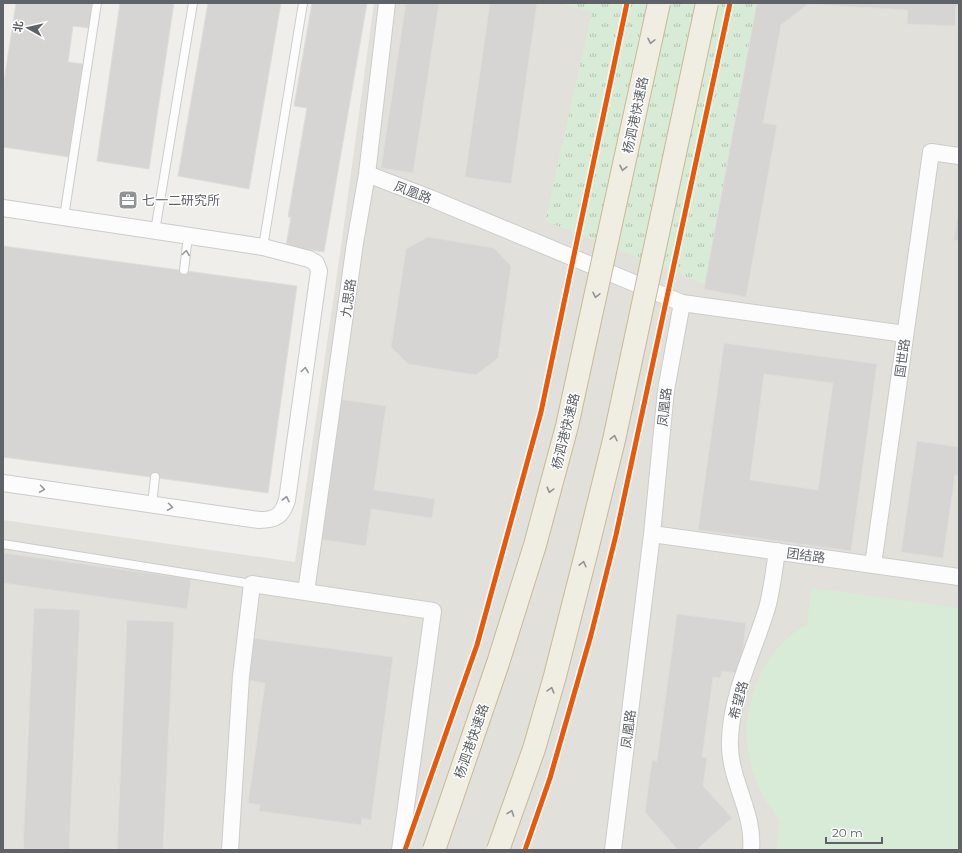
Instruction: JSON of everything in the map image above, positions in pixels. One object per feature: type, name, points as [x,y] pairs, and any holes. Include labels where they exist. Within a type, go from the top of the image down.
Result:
[{"type":"highway","name":"杨泗港快速路","points":[[434,850],[500,656],[535,545],[567,426],[659,3]]},
{"type":"highway","points":[[498,850],[534,749],[585,557],[614,440],[707,3]]},
{"type":"street","name":"九思路","points":[[306,592],[354,251],[367,174],[387,3]]},
{"type":"street","name":"国世路","points":[[873,565],[931,152],[959,156]]},
{"type":"street","name":"凤凰路","points":[[367,174],[430,198],[682,303],[666,390],[652,534],[614,850]]},
{"type":"street","points":[[3,208],[263,247],[309,258],[319,266],[287,500],[284,510],[279,517],[271,520],[259,520],[3,483]]},
{"type":"street","points":[[682,303],[905,334]]},
{"type":"street","name":"团结路","points":[[652,534],[959,576]]},
{"type":"street","name":"希望路","points":[[751,850],[752,829],[733,774],[730,757],[730,729],[735,705],[770,595],[777,551]]},
{"type":"street","points":[[230,850],[240,676],[252,584],[433,611],[400,850]]},
{"type":"lane","points":[[64,217],[97,3]]},
{"type":"lane","points":[[155,231],[193,3]]},
{"type":"lane","points":[[263,247],[303,3]]},
{"type":"lane","points":[[184,270],[188,236]]},
{"type":"lane","points":[[152,505],[155,477]]},
{"type":"lane","points":[[3,544],[252,584]]},
{"type":"shaded area","points":[[374,3],[959,3],[959,850],[3,850],[3,520],[295,562],[340,254]]},
{"type":"green space","points":[[558,3],[757,3],[705,284],[545,221],[592,12]]},
{"type":"green space","points":[[812,588],[959,608],[959,850],[776,850],[780,820],[763,797],[753,771],[747,743],[748,716],[754,689],[766,664],[784,642],[807,624]]},
{"type":"building","points":[[16,3],[93,3],[89,28],[73,26],[68,62],[83,64],[69,157],[3,147],[3,88]]},
{"type":"building","points":[[120,3],[174,3],[149,169],[97,161]]},
{"type":"building","points":[[208,3],[281,3],[249,189],[178,176]]},
{"type":"building","points":[[312,3],[367,3],[324,252],[286,246],[291,217],[288,217],[307,108],[294,106]]},
{"type":"building","points":[[406,3],[439,3],[413,173],[381,168]]},
{"type":"building","points":[[490,3],[537,3],[511,184],[465,177]]},
{"type":"building","points":[[757,3],[959,3],[959,6],[956,6],[955,26],[907,24],[908,10],[808,4],[781,25],[763,123],[777,125],[746,297],[704,289]]},
{"type":"building","points":[[959,206],[959,241],[954,240]]},
{"type":"building","points":[[428,237],[494,248],[511,266],[498,358],[476,375],[408,364],[391,347],[406,249]]},
{"type":"building","points":[[3,246],[297,286],[268,493],[3,457]]},
{"type":"building","points":[[724,343],[877,364],[851,551],[698,530]],"holes":[[[764,374],[833,383],[818,490],[750,480]]]},
{"type":"building","points":[[338,399],[386,406],[374,490],[435,499],[432,518],[371,509],[366,546],[318,539]]},
{"type":"building","points":[[917,441],[959,447],[959,476],[955,475],[943,558],[901,552]]},
{"type":"building","points":[[3,553],[191,579],[187,609],[3,583]]},
{"type":"building","points":[[34,608],[80,610],[69,850],[23,850]]},
{"type":"building","points":[[677,614],[746,623],[740,673],[722,671],[720,678],[713,677],[702,757],[707,758],[703,786],[732,818],[696,850],[678,850],[645,812],[652,760],[657,761]]},
{"type":"building","points":[[127,620],[174,622],[163,850],[117,850]]},
{"type":"building","points":[[253,638],[393,657],[371,820],[362,818],[361,825],[259,811],[260,805],[248,803],[265,683],[247,680]]},
{"type":"cycle path","points":[[405,850],[477,645],[541,412],[627,3]]},
{"type":"cycle path","points":[[525,850],[550,778],[591,635],[616,535],[730,3]]},
{"type":"place","name":"七一二研究所","points":[[128,200]]}]
